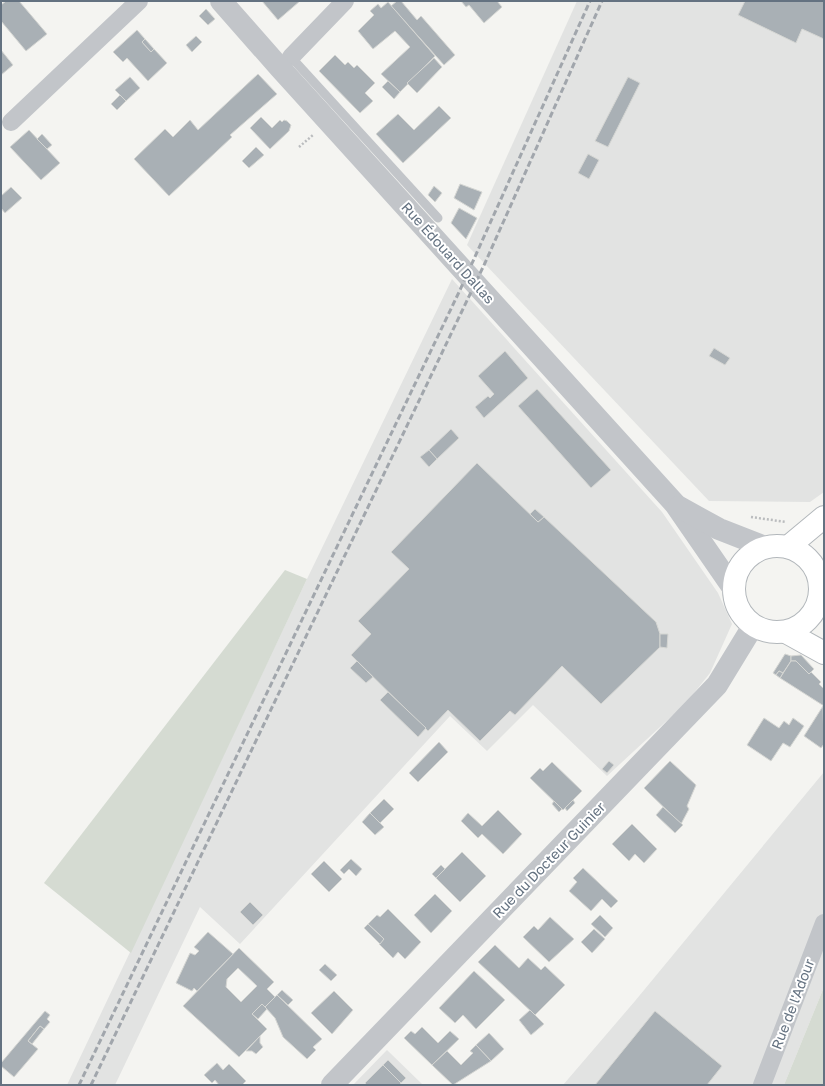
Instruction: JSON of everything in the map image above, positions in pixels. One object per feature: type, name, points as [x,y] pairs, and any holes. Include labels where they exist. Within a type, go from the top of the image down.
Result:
[{"type":"main road","points":[[788,547],[824,517]]},
{"type":"main road","points":[[779,545],[788,547],[800,552],[809,560],[821,586],[814,612],[807,621],[797,628],[786,632],[775,633],[753,626],[742,616],[735,603],[733,588],[735,575],[742,562],[752,553],[765,547],[779,545]]},
{"type":"main road","points":[[786,632],[824,653]]},
{"type":"street","points":[[11,122],[139,1]]},
{"type":"street","name":"Rue Édouard Dallas","points":[[221,1],[285,74],[675,504],[733,588]]},
{"type":"street","points":[[291,57],[345,1]]},
{"type":"street","name":"Rue Édouard Dallas","points":[[675,504],[719,529],[765,547]]},
{"type":"street","name":"Rue du Docteur Guinier","points":[[332,1085],[717,685],[753,626]]},
{"type":"street","name":"Rue de l'Adour","points":[[762,1085],[824,923]]},
{"type":"lane","points":[[291,57],[438,218]]},
{"type":"path","points":[[748,517],[792,522]]},
{"type":"shaded area","points":[[577,1],[824,1],[824,492],[810,502],[709,501],[467,245]]},
{"type":"shaded area","points":[[452,279],[662,512],[718,593],[732,624],[710,673],[686,703],[607,776],[533,705],[487,751],[450,716],[240,944],[200,907],[115,1085],[67,1085],[307,579]]},
{"type":"shaded area","points":[[285,570],[307,579],[131,953],[44,883]]},
{"type":"shaded area","points":[[824,772],[824,987],[784,1085],[563,1085],[635,1001]]},
{"type":"shaded area","points":[[824,987],[824,1085],[784,1085]]},
{"type":"shaded area","points":[[387,1050],[423,1085],[353,1085]]},
{"type":"building","points":[[6,1],[19,1],[47,34],[26,51],[1,21],[1,5]]},
{"type":"building","points":[[262,1],[300,1],[278,20]]},
{"type":"building","points":[[397,1],[401,1],[417,20],[421,16],[455,55],[444,65],[391,6]]},
{"type":"building","points":[[461,1],[497,1],[502,7],[484,23],[469,5],[466,7]]},
{"type":"building","points":[[745,1],[824,1],[824,39],[802,29],[796,43],[738,15]]},
{"type":"building","points":[[388,2],[435,56],[400,92],[381,74],[410,47],[395,31],[373,49],[358,31],[374,15],[370,11],[378,4],[381,8]]},
{"type":"building","points":[[206,9],[215,19],[208,25],[199,16]]},
{"type":"building","points":[[137,30],[145,39],[142,42],[151,52],[154,49],[167,63],[148,81],[127,58],[123,62],[113,52]]},
{"type":"building","points":[[196,36],[202,42],[192,52],[186,45]]},
{"type":"building","points":[[145,39],[154,49],[151,52],[142,42]]},
{"type":"building","points":[[1,50],[13,65],[1,75]]},
{"type":"building","points":[[335,55],[345,65],[348,62],[354,68],[357,65],[375,83],[365,93],[373,101],[360,113],[319,71]]},
{"type":"building","points":[[434,58],[442,67],[417,93],[407,83]]},
{"type":"building","points":[[258,74],[277,94],[230,135],[232,137],[169,196],[134,159],[165,129],[173,137],[190,120],[198,130]]},
{"type":"building","points":[[130,77],[140,88],[126,101],[115,90]]},
{"type":"building","points":[[628,77],[640,83],[608,147],[595,141]]},
{"type":"building","points":[[388,81],[400,92],[394,99],[382,87]]},
{"type":"building","points":[[120,95],[126,101],[117,110],[111,104]]},
{"type":"building","points":[[439,106],[451,118],[403,163],[376,134],[398,114],[414,130]]},
{"type":"building","points":[[261,117],[272,128],[280,120],[282,122],[284,120],[287,121],[291,125],[289,131],[270,149],[250,128]]},
{"type":"building","points":[[29,130],[60,163],[41,180],[10,147]]},
{"type":"building","points":[[42,134],[52,145],[47,149],[37,139]]},
{"type":"building","points":[[256,147],[264,155],[249,168],[242,161]]},
{"type":"building","points":[[588,154],[599,160],[589,179],[578,173]]},
{"type":"building","points":[[460,184],[482,192],[474,210],[454,198]]},
{"type":"building","points":[[434,186],[442,193],[435,202],[428,195]]},
{"type":"building","points":[[11,187],[22,198],[5,213],[1,208],[1,196]]},
{"type":"building","points":[[459,208],[477,218],[466,239],[451,223]]},
{"type":"building","points":[[714,348],[730,358],[725,365],[709,356]]},
{"type":"building","points":[[505,351],[528,378],[484,418],[475,407],[488,396],[490,398],[494,394],[478,376]]},
{"type":"building","points":[[537,389],[611,470],[591,488],[518,406]]},
{"type":"building","points":[[451,429],[459,438],[437,459],[429,450]]},
{"type":"building","points":[[429,450],[437,459],[429,467],[420,457]]},
{"type":"building","points":[[477,463],[538,522],[544,517],[656,622],[660,634],[660,647],[601,704],[562,666],[515,715],[510,711],[480,741],[448,710],[428,731],[351,655],[371,634],[358,621],[409,569],[391,552]]},
{"type":"building","points":[[535,509],[544,517],[538,522],[530,514]]},
{"type":"building","points":[[660,634],[668,634],[667,648],[660,647]]},
{"type":"building","points":[[785,654],[791,656],[791,661],[783,673],[779,671],[776,675],[773,673]]},
{"type":"building","points":[[801,655],[814,669],[809,674],[796,661],[791,661],[791,656]]},
{"type":"building","points":[[357,661],[373,677],[366,683],[350,668]]},
{"type":"building","points":[[791,661],[796,661],[809,674],[811,672],[821,682],[819,684],[824,689],[824,706],[780,678]]},
{"type":"building","points":[[779,671],[783,673],[780,678],[776,675]]},
{"type":"building","points":[[388,692],[426,728],[418,737],[380,700]]},
{"type":"building","points":[[823,706],[824,744],[821,748],[804,736]]},
{"type":"building","points":[[764,718],[779,728],[784,721],[789,725],[793,718],[804,726],[790,747],[783,743],[771,761],[747,745]]},
{"type":"building","points":[[439,742],[448,752],[418,782],[409,773]]},
{"type":"building","points":[[609,761],[614,765],[607,773],[602,769]]},
{"type":"building","points":[[670,761],[696,785],[687,806],[689,809],[681,824],[644,788]]},
{"type":"building","points":[[552,762],[582,791],[563,810],[530,778],[540,768],[543,771]]},
{"type":"building","points":[[384,799],[394,809],[380,823],[370,813]]},
{"type":"building","points":[[573,800],[575,803],[567,811],[565,808]]},
{"type":"building","points":[[554,801],[562,809],[559,812],[552,804]]},
{"type":"building","points":[[663,807],[683,825],[675,833],[656,815]]},
{"type":"building","points":[[498,810],[522,834],[503,854],[482,834],[478,838],[461,821],[468,813],[482,826]]},
{"type":"building","points":[[370,813],[384,827],[375,835],[362,822]]},
{"type":"building","points":[[632,824],[657,849],[644,863],[635,854],[629,861],[612,844]]},
{"type":"building","points":[[462,852],[486,876],[460,902],[436,878]]},
{"type":"building","points":[[351,859],[362,869],[356,876],[349,869],[344,874],[340,870]]},
{"type":"building","points":[[324,861],[342,879],[329,892],[311,874]]},
{"type":"building","points":[[441,865],[445,869],[436,878],[432,874]]},
{"type":"building","points":[[583,868],[618,901],[611,908],[602,899],[591,911],[569,891],[577,882],[573,878]]},
{"type":"building","points":[[435,894],[452,911],[431,933],[414,915]]},
{"type":"building","points":[[250,902],[263,915],[253,925],[240,912]]},
{"type":"building","points":[[388,909],[421,942],[405,959],[398,952],[393,958],[379,944],[384,939],[368,924],[377,915],[380,917]]},
{"type":"building","points":[[600,915],[613,928],[605,937],[591,924]]},
{"type":"building","points":[[550,917],[574,939],[549,962],[523,937],[534,926],[538,930]]},
{"type":"building","points":[[368,924],[384,939],[380,944],[364,928]]},
{"type":"building","points":[[594,929],[605,939],[592,953],[581,942]]},
{"type":"building","points":[[208,932],[233,954],[197,991],[194,988],[192,991],[176,983],[190,953],[195,955],[199,951],[194,947]]},
{"type":"building","points":[[495,945],[519,968],[528,958],[541,970],[545,966],[565,985],[535,1015],[478,962]]},
{"type":"building","points":[[239,948],[274,982],[267,989],[275,997],[265,1007],[262,1004],[252,1014],[267,1029],[239,1057],[183,1006]],"holes":[[[238,968],[257,986],[241,1002],[226,987],[227,979]]]},
{"type":"building","points":[[325,964],[337,975],[331,981],[319,970]]},
{"type":"building","points":[[474,971],[505,1000],[476,1029],[463,1015],[455,1023],[439,1008]]},
{"type":"building","points":[[282,990],[293,1000],[288,1005],[277,995]]},
{"type":"building","points":[[334,991],[353,1010],[332,1034],[311,1013]]},
{"type":"building","points":[[277,995],[322,1039],[313,1047],[316,1050],[307,1059],[283,1037],[275,1018],[265,1007]]},
{"type":"building","points":[[262,1004],[267,1009],[258,1019],[252,1014]]},
{"type":"building","points":[[530,1010],[544,1024],[531,1035],[519,1020]]},
{"type":"building","points":[[45,1011],[50,1015],[47,1019],[50,1022],[44,1029],[40,1026],[28,1041],[38,1049],[14,1077],[1,1066],[1,1063]]},
{"type":"building","points":[[655,1011],[722,1066],[707,1085],[595,1085]]},
{"type":"building","points":[[40,1026],[44,1029],[32,1044],[28,1041]]},
{"type":"building","points":[[422,1027],[438,1043],[450,1031],[459,1039],[432,1065],[404,1038],[411,1031],[415,1034]]},
{"type":"building","points":[[489,1033],[504,1049],[491,1061],[476,1045]]},
{"type":"building","points":[[260,1036],[260,1043],[263,1047],[256,1054],[252,1051],[246,1051]]},
{"type":"building","points":[[476,1045],[491,1061],[453,1085],[432,1065],[447,1051],[461,1065],[473,1053],[470,1051]]},
{"type":"building","points":[[388,1060],[406,1078],[401,1083],[383,1065]]},
{"type":"building","points":[[217,1063],[223,1070],[229,1064],[246,1081],[242,1085],[219,1085],[215,1080],[212,1083],[204,1075]]},
{"type":"building","points":[[383,1065],[401,1083],[399,1085],[367,1085],[365,1083]]},
{"type":"railway","points":[[79,1085],[460,290],[590,1]]},
{"type":"railway","points":[[91,1085],[485,263],[602,1]]}]
